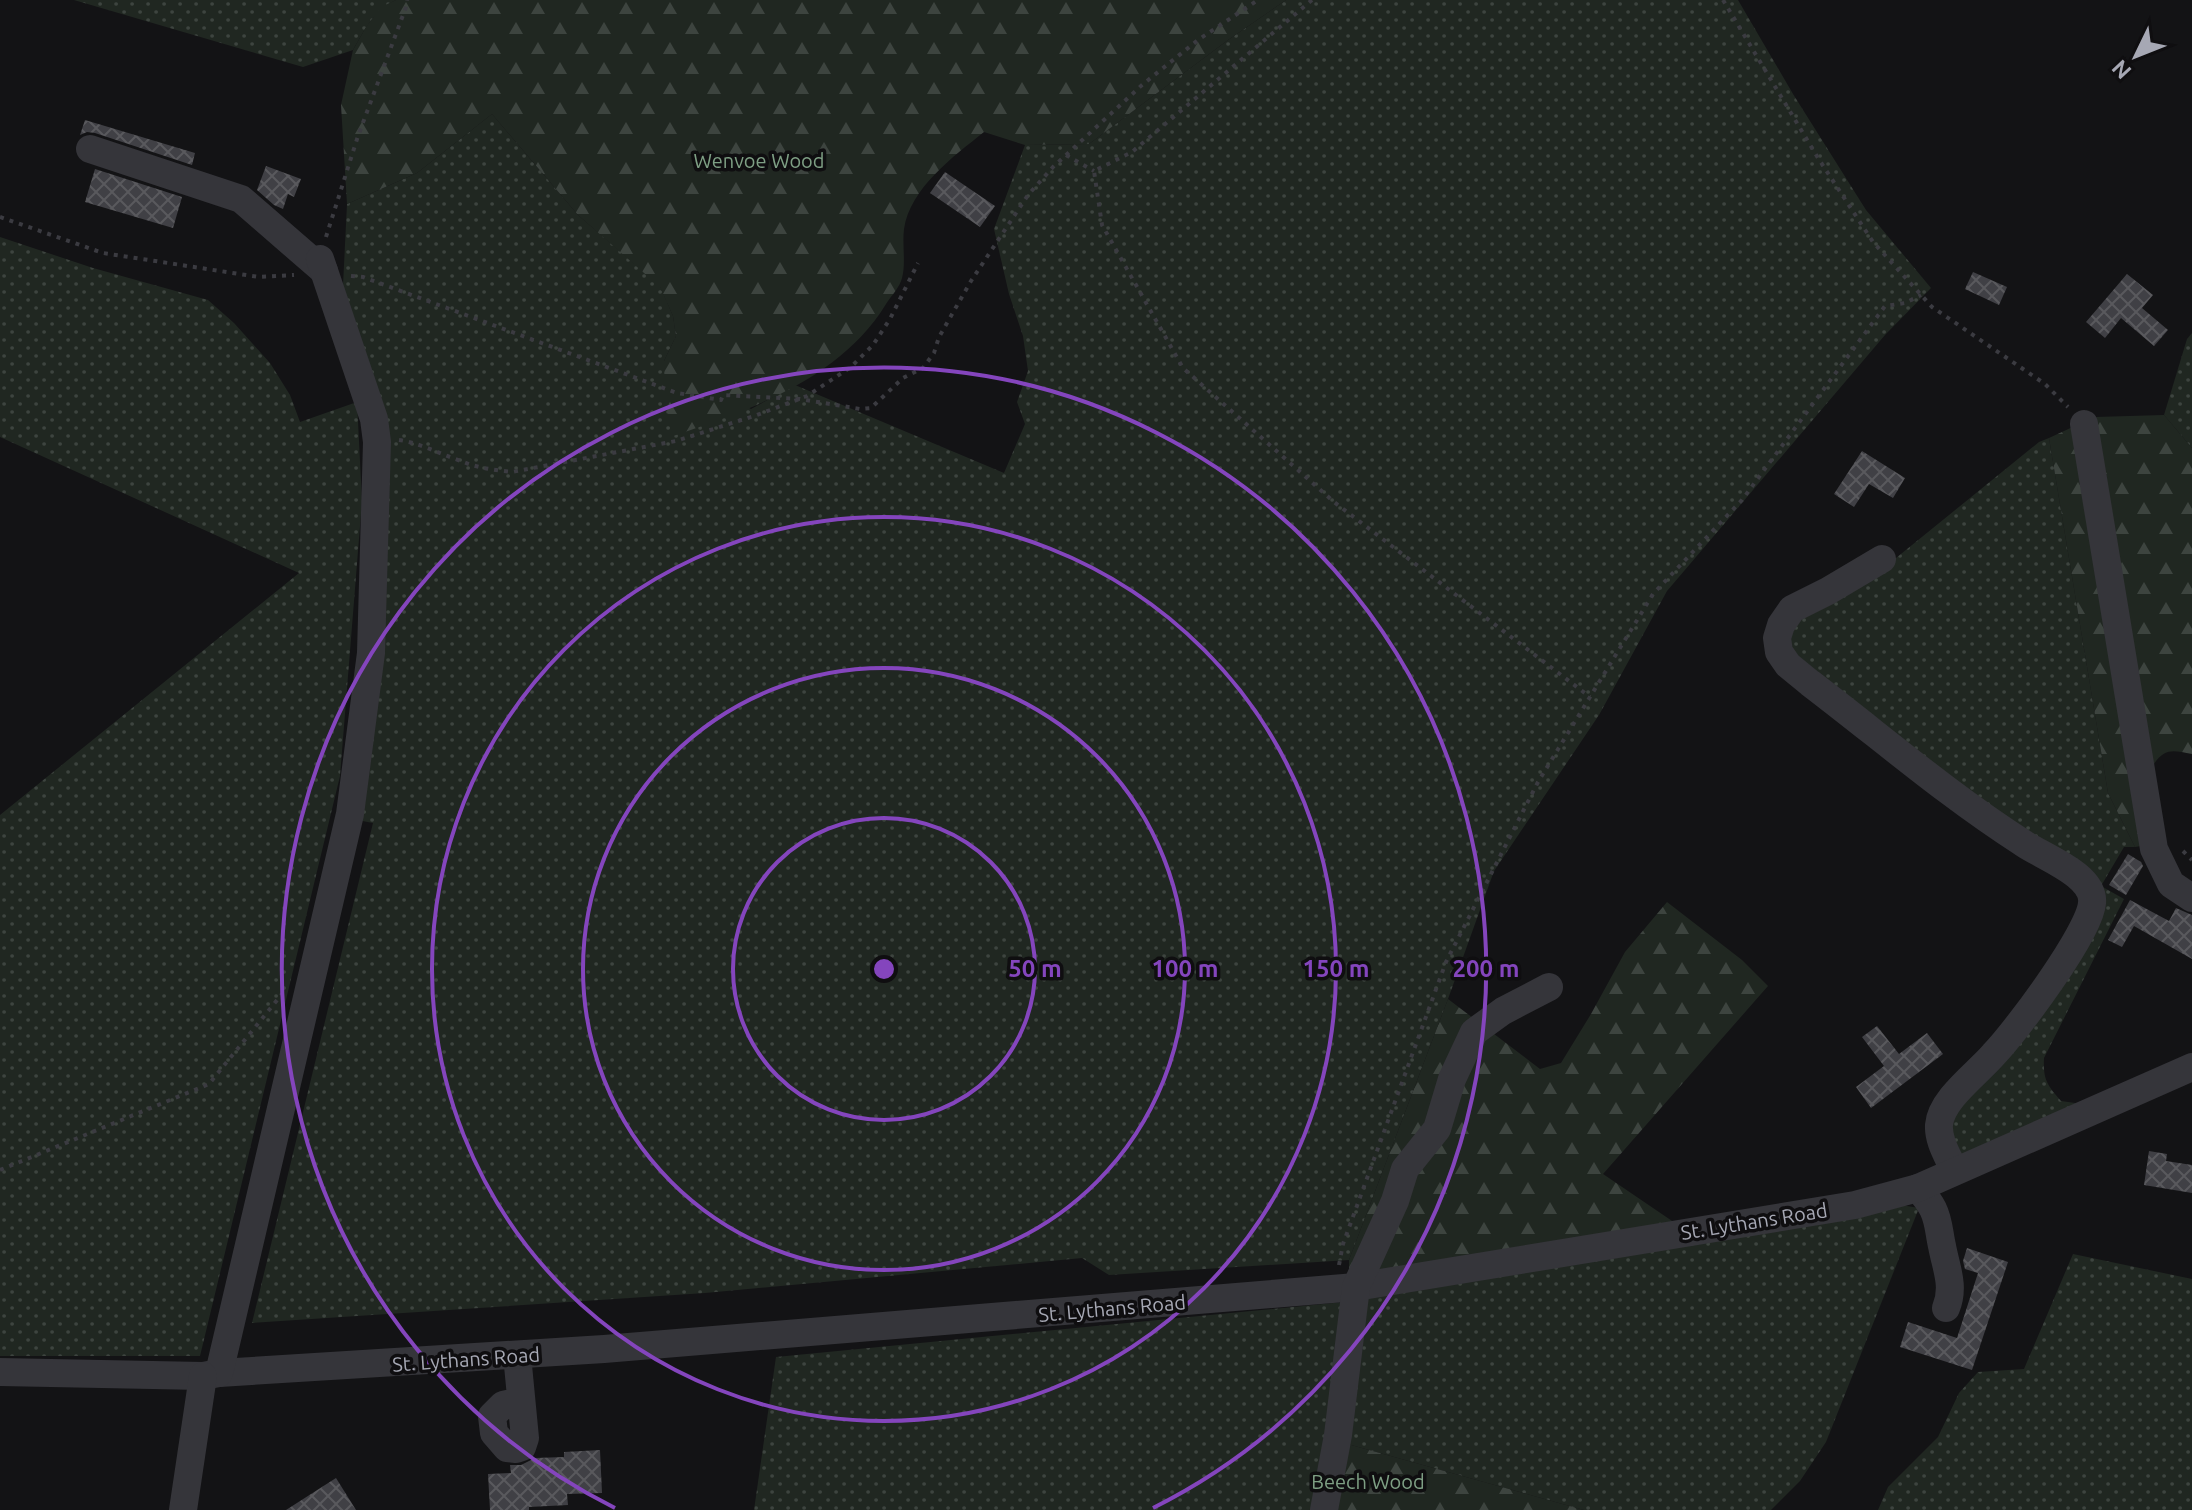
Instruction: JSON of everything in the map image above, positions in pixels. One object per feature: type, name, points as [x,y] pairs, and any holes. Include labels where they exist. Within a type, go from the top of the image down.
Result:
[{"type":"street","points":[[90,149],[241,199],[323,268],[374,419],[377,442],[371,653],[350,814],[211,1374],[183,1510]]},
{"type":"street","points":[[2084,424],[2154,849],[2171,884],[2192,898]]},
{"type":"street","points":[[1882,559],[1792,609],[1781,625],[1777,638],[1779,652],[1788,665],[1810,683],[1993,824],[2078,875],[2088,886],[2093,899],[2091,913],[2082,932],[2026,1014],[1944,1109],[1939,1125],[1942,1145],[1954,1170]]},
{"type":"street","points":[[1324,1510],[1338,1435],[1345,1288],[1395,1201],[1405,1169],[1437,1129],[1452,1079],[1474,1032],[1503,1011],[1549,987]]},
{"type":"street","name":"St. Lythans Road","points":[[0,1372],[211,1374],[517,1355],[1345,1288],[1855,1205],[1918,1188],[2192,1067]]},
{"type":"street","points":[[1918,1188],[1933,1209],[1940,1230],[1951,1281],[1950,1300],[1946,1308]]},
{"type":"street","points":[[517,1355],[521,1401]]},
{"type":"path","points":[[323,268],[358,136],[407,0]]},
{"type":"path","points":[[0,217],[103,253],[259,277],[323,268],[363,277],[677,393],[721,400],[723,395],[800,399],[871,408],[903,378],[923,368],[971,281],[1028,195],[1142,85],[1198,40],[1258,0]]},
{"type":"path","points":[[1094,171],[1132,152],[1312,0]]},
{"type":"path","points":[[1723,0],[1818,158],[1873,242],[1932,307],[2045,384],[2084,424]]},
{"type":"path","points":[[1066,155],[1094,171]]},
{"type":"path","points":[[1094,171],[1102,225],[1183,368],[1334,502],[1590,698]]},
{"type":"path","points":[[377,442],[401,439],[462,462],[512,472],[676,441],[757,415],[800,399],[851,367],[873,345],[890,319],[918,263]]},
{"type":"path","points":[[1345,1288],[1343,1244],[1446,962],[1538,782],[1653,594],[1742,500],[1885,306],[1905,303],[1921,295]]},
{"type":"path","points":[[0,1170],[209,1084],[284,992]]},
{"type":"green space","points":[[74,0],[396,0],[376,15],[353,50],[303,67]]},
{"type":"green space","name":"Wenvoe Wood","points":[[396,0],[1286,0],[1089,144],[1025,145],[984,132],[935,174],[915,200],[904,229],[901,281],[867,330],[819,372],[792,388],[733,415],[673,436],[665,399],[664,361],[676,336],[673,316],[660,287],[578,215],[492,114],[417,173],[347,204],[341,105],[353,50],[381,7]]},
{"type":"green space","points":[[1286,0],[1738,0],[1866,210],[1931,288],[1885,335],[1667,591],[1599,715],[1494,871],[1349,1260],[1109,1275],[1082,1258],[705,1293],[252,1323],[373,823],[347,818],[382,489],[343,286],[347,204],[417,173],[492,114],[578,215],[660,286],[673,316],[676,336],[664,361],[751,409],[795,385],[1004,473],[1025,424],[1017,402],[1028,371],[1023,336],[1009,294],[994,229],[1025,145],[1089,144]]},
{"type":"green space","points":[[0,237],[93,268],[208,300],[270,363],[290,395],[300,422],[357,402],[362,501],[340,776],[200,1356],[0,1356],[0,815],[299,573],[0,437]]},
{"type":"green space","points":[[2192,333],[2192,448],[2164,415],[2187,339]]},
{"type":"green space","points":[[2086,410],[2096,417],[2164,415],[2192,448],[2192,754],[2164,753],[2152,767]]},
{"type":"green space","points":[[2077,425],[2141,846],[2135,847],[2108,793],[2049,438]]},
{"type":"green space","points":[[2049,438],[2108,793],[2135,847],[2124,847],[2101,886],[2124,899],[2044,1058],[2047,1082],[2061,1101],[2089,1105],[1964,1156],[1959,1153],[1945,1126],[2098,906],[1790,662],[1785,628],[1854,581],[1896,558],[2039,442]]},
{"type":"green space","points":[[1667,902],[1742,960],[1768,986],[1603,1174],[1678,1225],[1349,1281],[1349,1260],[1448,999],[1540,1069],[1561,1063],[1625,952]]},
{"type":"green space","points":[[1901,1205],[1919,1208],[1826,1442],[1800,1481],[1771,1510],[1584,1510],[1344,1443],[1366,1296]]},
{"type":"green space","points":[[2073,1254],[2192,1279],[2192,1510],[1878,1510],[1888,1487],[1938,1437],[1959,1393],[1978,1372],[2024,1369]]},
{"type":"green space","points":[[1344,1302],[1317,1510],[754,1510],[776,1357]]},
{"type":"green space","name":"Beech Wood","points":[[1344,1443],[1584,1510],[1333,1510]]},
{"type":"building","points":[[85,120],[195,153],[192,165],[95,133],[80,135]]},
{"type":"building","points":[[266,166],[301,179],[294,197],[288,194],[283,209],[257,190]]},
{"type":"building","points":[[95,169],[182,197],[173,228],[85,202]]},
{"type":"building","points":[[945,172],[995,206],[980,227],[930,193]]},
{"type":"building","points":[[1973,272],[2007,287],[1999,305],[1965,289]]},
{"type":"building","points":[[2127,274],[2153,295],[2142,308],[2168,330],[2154,346],[2121,318],[2105,338],[2086,322]]},
{"type":"building","points":[[1862,451],[1905,478],[1893,498],[1869,484],[1854,507],[1834,494]]},
{"type":"building","points":[[2128,854],[2143,866],[2126,895],[2109,885]]},
{"type":"building","points":[[2130,900],[2169,921],[2176,908],[2192,915],[2192,959],[2134,926],[2122,947],[2108,940]]},
{"type":"building","points":[[1877,1026],[1899,1054],[1927,1033],[1943,1054],[1871,1108],[1856,1087],[1884,1066],[1862,1037]]},
{"type":"building","points":[[2149,1151],[2167,1154],[2166,1161],[2192,1165],[2192,1193],[2144,1185]]},
{"type":"building","points":[[1967,1248],[2008,1262],[1972,1370],[1900,1347],[1908,1322],[1957,1338],[1978,1273],[1965,1269],[1963,1261]]},
{"type":"building","points":[[600,1450],[602,1493],[567,1494],[568,1505],[529,1507],[529,1510],[490,1510],[488,1474],[511,1473],[510,1465],[521,1465],[535,1458],[564,1457],[564,1452]]},
{"type":"building","points":[[336,1478],[356,1510],[286,1510]]}]
